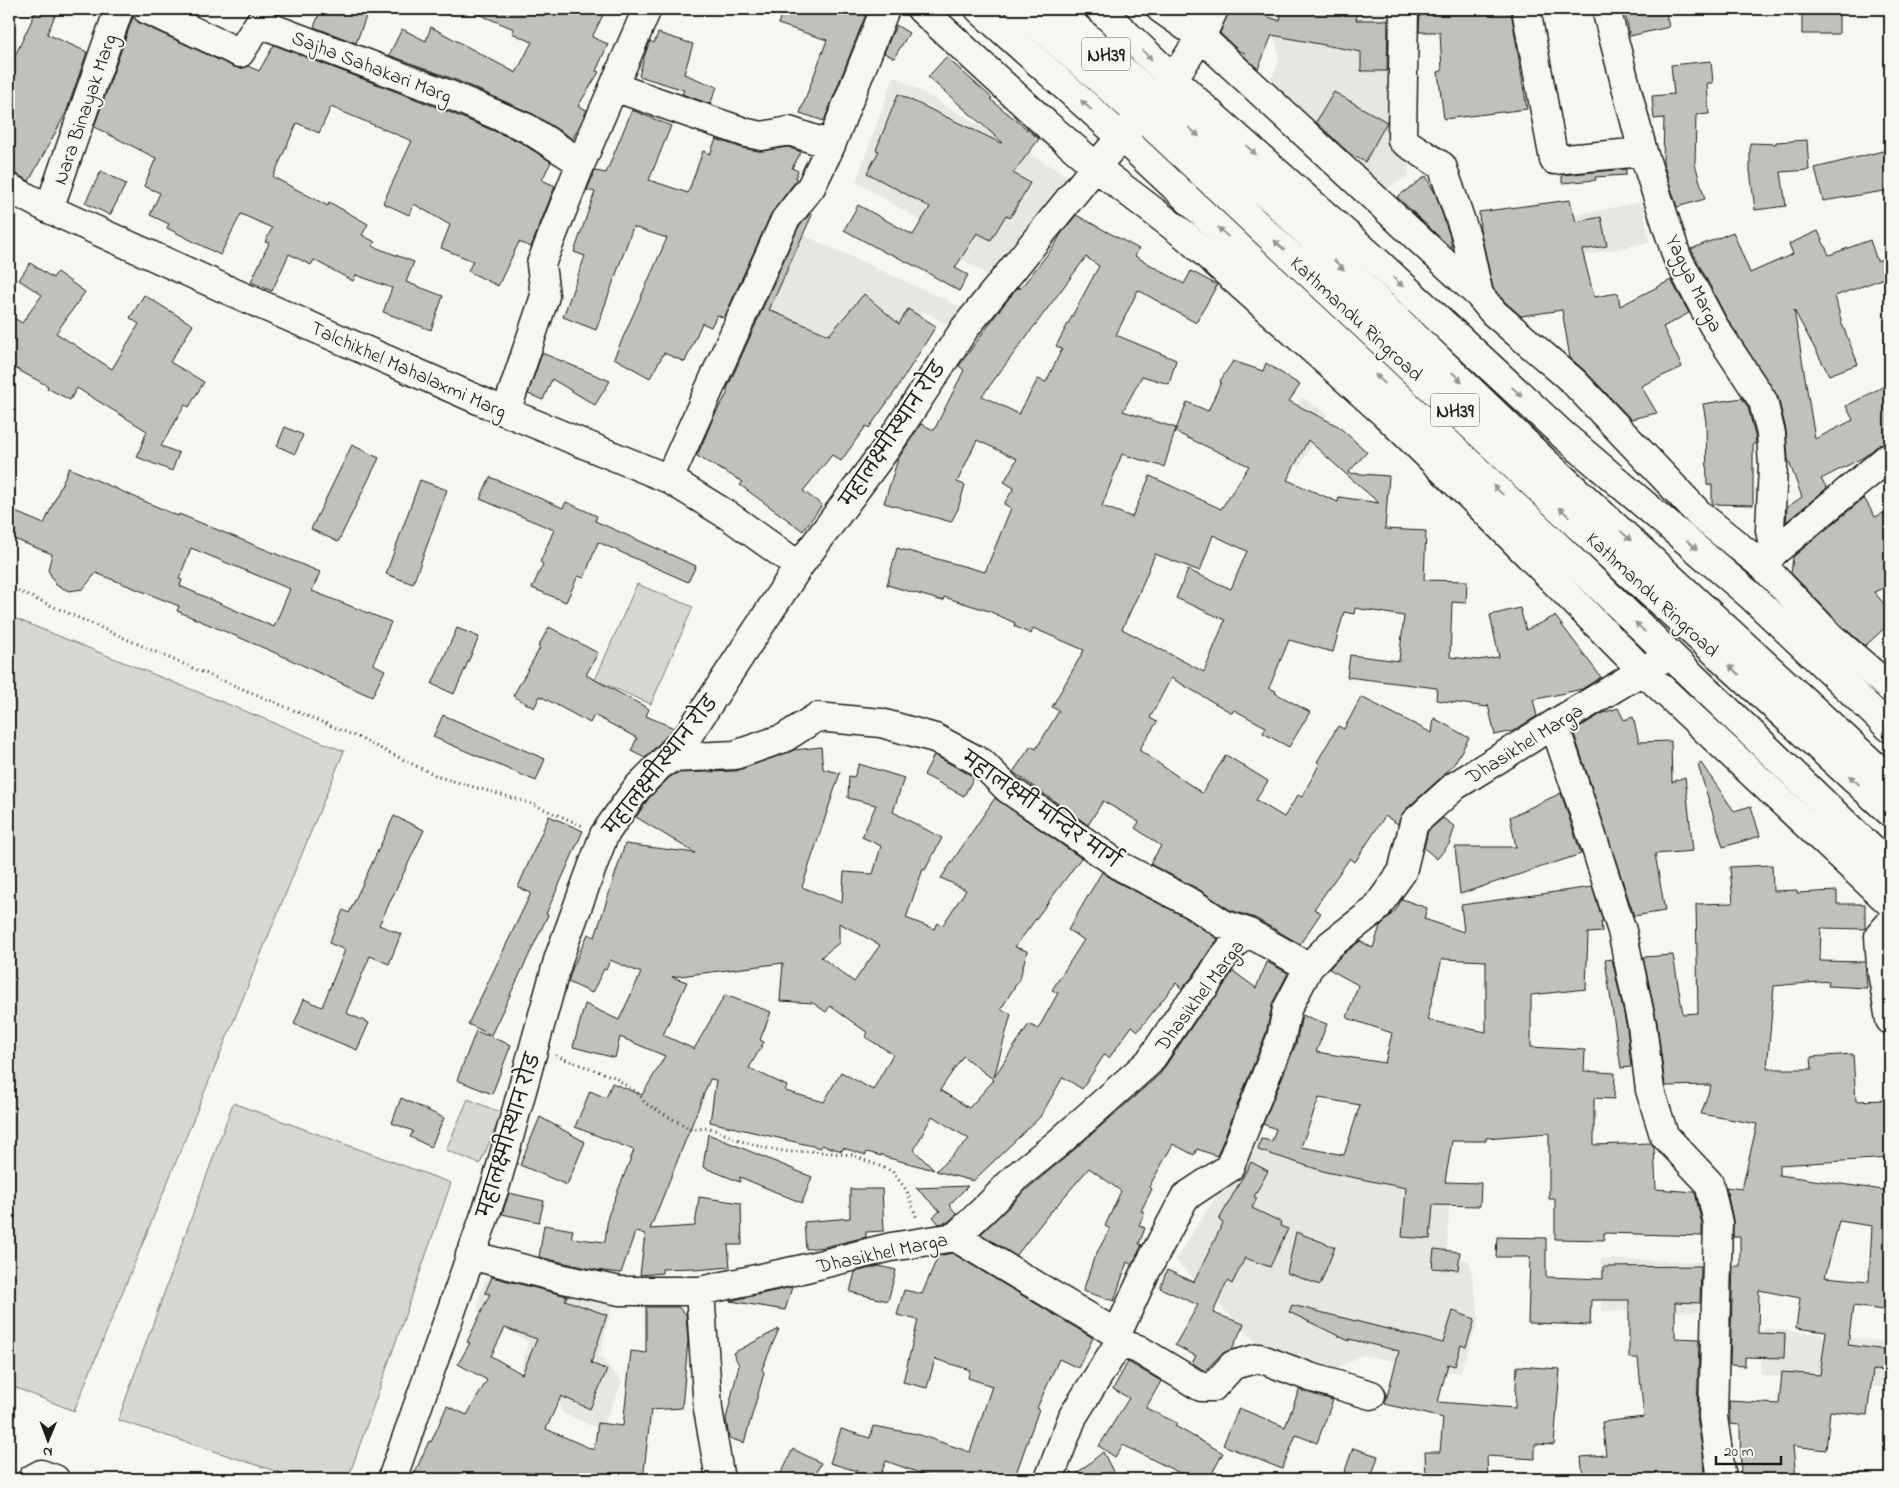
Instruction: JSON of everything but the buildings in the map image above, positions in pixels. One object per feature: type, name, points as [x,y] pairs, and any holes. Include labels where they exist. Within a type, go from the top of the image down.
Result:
[{"type":"main road","name":"Nara Binayak Marg","points":[[49,209],[119,9]]},
{"type":"main road","name":"Sajha Sahakari Marg","points":[[146,9],[240,53],[259,23],[450,95],[527,128],[580,163]]},
{"type":"main road","points":[[506,412],[545,296],[541,264],[580,163],[647,9]]},
{"type":"main road","points":[[669,479],[786,220],[811,187],[831,145],[885,9]]},
{"type":"main road","points":[[921,9],[1046,124],[1096,166],[1186,236],[1386,415],[1480,506],[1642,670],[1890,903]]},
{"type":"main road","points":[[979,9],[1123,138],[1540,529],[1890,867]]},
{"type":"main road","name":"Kathmandu Ringroad","points":[[1020,9],[1149,108],[1274,200],[1540,457],[1890,780]]},
{"type":"main road","name":"Kathmandu Ringroad","points":[[1056,9],[1149,108],[1622,566],[1890,812]]},
{"type":"main road","points":[[1100,9],[1173,79],[1371,256],[1562,434],[1750,595],[1890,728]]},
{"type":"main road","points":[[1161,9],[1201,37],[1479,295],[1494,313],[1573,381],[1700,515],[1769,559],[1830,636],[1890,688]]},
{"type":"main road","name":"महालक्ष्मीस्थान रोड","points":[[392,1479],[496,1184],[559,958],[604,835],[637,788],[685,740],[800,566],[885,450],[965,328],[1096,166],[1123,138],[1173,79],[1201,37],[1214,9]]},
{"type":"main road","points":[[1404,9],[1402,140],[1442,166],[1466,236],[1479,295]]},
{"type":"main road","points":[[1526,9],[1554,160],[1643,152]]},
{"type":"main road","name":"Yagya Marga","points":[[1606,9],[1643,152],[1677,257],[1713,325],[1762,401],[1771,434],[1773,466],[1769,559]]},
{"type":"main road","points":[[614,87],[747,133],[762,136],[789,131],[831,145]]},
{"type":"main road","name":"Talchikhel Mahalaxmi Marg","points":[[9,188],[49,209],[506,412],[669,479],[729,516],[800,566]]},
{"type":"main road","points":[[1540,457],[1562,434]]},
{"type":"main road","points":[[1750,595],[1769,559],[1890,456]]},
{"type":"main road","points":[[1599,588],[1622,566]]},
{"type":"main road","name":"Dhasikhel Marga","points":[[1049,1479],[1073,1416],[1118,1339],[1146,1271],[1185,1197],[1229,1168],[1281,1038],[1288,1009],[1310,967],[1331,944],[1375,910],[1402,872],[1414,823],[1455,786],[1669,655]]},
{"type":"main road","name":"महालक्ष्मी मन्दिर मार्ग","points":[[656,768],[672,758],[736,755],[784,738],[817,717],[881,724],[935,738],[982,763],[1008,789],[1122,867],[1194,904],[1223,924],[1247,932]]},
{"type":"main road","points":[[1554,724],[1622,931],[1642,1024],[1650,1090],[1664,1135],[1708,1183],[1716,1215],[1718,1224],[1713,1417],[1722,1479]]},
{"type":"main road","points":[[1890,923],[1879,936],[1881,966],[1890,1020]]},
{"type":"main road","name":"Dhasikhel Marga","points":[[470,1255],[558,1278],[620,1290],[700,1291],[892,1247],[943,1239],[989,1205],[1016,1177],[1057,1144],[1149,1062],[1184,1010],[1206,985],[1222,959],[1247,932],[1310,967]]},
{"type":"main road","points":[[943,1239],[1202,1387],[1213,1387],[1233,1365],[1259,1358],[1371,1395]]},
{"type":"main road","points":[[700,1291],[708,1409],[720,1479]]},
{"type":"path","points":[[9,587],[176,661],[355,736],[439,777],[530,803],[604,835]]},
{"type":"path","points":[[536,1042],[550,1053],[565,1061],[614,1077],[639,1094],[645,1103],[690,1129],[710,1128],[741,1141],[765,1148],[790,1152],[810,1151],[852,1155],[892,1171],[907,1191],[923,1234],[943,1239]]},
{"type":"shaded area","points":[[1274,9],[1402,9],[1409,45],[1409,176],[1378,194],[1261,101],[1280,59],[1271,26]]},
{"type":"shaded area","points":[[894,76],[1078,182],[998,282],[935,242],[938,231],[856,182]]},
{"type":"shaded area","points":[[1642,202],[1650,242],[1583,256],[1575,215]]},
{"type":"shaded area","points":[[788,228],[966,309],[949,326],[922,310],[876,372],[813,370],[740,339]]},
{"type":"shaded area","points":[[1302,397],[1327,414],[1300,467],[1273,449]]},
{"type":"shaded area","points":[[637,584],[693,607],[651,704],[595,680]]},
{"type":"shaded area","points":[[9,616],[344,751],[74,1411],[9,1385]]},
{"type":"shaded area","points":[[468,1099],[502,1113],[480,1164],[446,1150]]},
{"type":"shaded area","points":[[233,1103],[451,1183],[348,1479],[300,1479],[118,1420]]},
{"type":"shaded area","points":[[1255,1136],[1281,1147],[1450,1181],[1447,1251],[1470,1262],[1479,1319],[1460,1373],[1362,1355],[1334,1370],[1262,1348],[1175,1260]]},
{"type":"shaded area","points":[[1601,1259],[1708,1262],[1706,1312],[1602,1311]]},
{"type":"shaded area","points":[[491,1263],[614,1297],[599,1356],[622,1382],[601,1430],[562,1412],[552,1385],[521,1369],[528,1342],[478,1312],[480,1295]]},
{"type":"shaded area","points":[[1764,1328],[1890,1342],[1890,1388],[1760,1375]]}]
